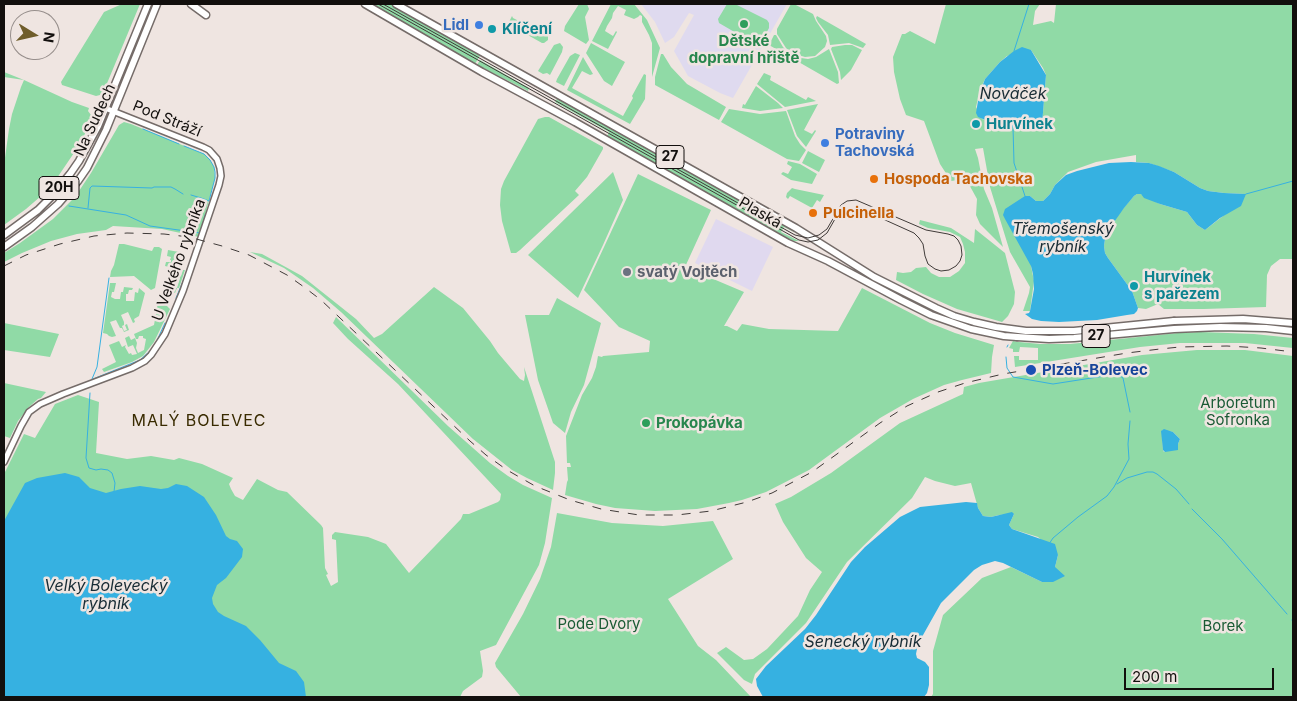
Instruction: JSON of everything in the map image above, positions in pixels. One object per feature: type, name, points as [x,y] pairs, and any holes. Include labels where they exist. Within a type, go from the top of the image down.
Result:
[{"type":"main road","name":"Na Sudech","points":[[4,235],[38,210],[60,187],[87,147],[148,4]]},
{"type":"main road","points":[[191,4],[206,15]]},
{"type":"main road","name":"Plaská","points":[[365,4],[482,72],[575,122],[788,243],[837,265],[931,315],[972,329],[1017,338],[1074,338],[1174,329],[1242,327],[1293,331]]},
{"type":"main road","name":"Plaská","points":[[396,4],[796,228],[874,277],[936,308],[974,322],[1026,331],[1074,331],[1174,321],[1243,319],[1293,323]]},
{"type":"main road","name":"Na Sudech","points":[[4,247],[44,217],[78,181],[91,160],[114,112],[157,5]]},
{"type":"street","name":"Pod Stráží","points":[[105,108],[203,147],[209,150],[216,159]]},
{"type":"street","name":"U Velkého rybníka","points":[[4,462],[29,412],[40,404],[63,394],[132,368],[145,361],[157,347],[165,334],[183,291],[219,185],[221,172],[216,159]]},
{"type":"shaded area","points":[[641,4],[787,4],[733,98],[688,76],[674,51],[694,15],[689,13],[674,37],[665,43],[655,22]]},
{"type":"shaded area","points":[[716,219],[773,247],[752,291],[695,263]]},
{"type":"green space","points":[[122,4],[140,4],[103,93],[96,96],[62,85],[61,82],[104,12]]},
{"type":"green space","points":[[371,4],[391,4],[481,54],[475,64]]},
{"type":"green space","points":[[579,4],[587,4],[589,9],[585,17],[589,40],[586,44],[564,31],[565,26]]},
{"type":"green space","points":[[611,4],[634,4],[647,20],[660,48],[652,77],[652,43],[642,22],[642,16],[640,15],[634,19],[624,15],[626,10],[618,6],[605,31],[613,36],[617,32],[608,49],[592,41]]},
{"type":"green space","name":"Dětské dopravní hřiště","points":[[727,4],[735,4],[767,20],[769,28],[761,43],[755,44],[719,23],[718,19]]},
{"type":"green space","points":[[791,4],[813,14],[826,36],[825,47],[815,56],[805,57],[792,53],[786,48],[777,34],[777,29]]},
{"type":"green space","points":[[946,4],[1040,4],[1035,11],[1033,25],[1051,21],[1054,23],[1056,4],[1293,4],[1293,259],[1280,259],[1271,266],[1267,275],[1266,307],[1164,309],[1158,304],[1146,309],[1138,308],[1132,291],[1108,258],[1104,246],[1104,232],[1107,227],[1134,196],[1141,194],[1160,204],[1187,212],[1197,225],[1205,230],[1227,213],[1245,194],[1208,191],[1174,172],[1149,163],[1136,162],[1136,155],[1096,162],[1068,172],[1043,201],[1036,201],[1030,196],[1031,266],[1034,281],[1030,311],[1023,311],[1030,287],[1010,252],[990,187],[983,148],[975,149],[984,189],[992,208],[1003,247],[980,224],[976,215],[977,199],[966,179],[951,181],[940,164],[924,121],[906,115],[900,99],[893,57],[902,34],[910,31],[935,44]],"holes":[[[1031,50],[1046,75],[1042,125],[1032,130],[982,119],[976,107],[980,90],[985,79],[1007,56]]]},
{"type":"green space","points":[[512,16],[548,36],[548,40],[542,43],[508,24]]},
{"type":"green space","points":[[817,16],[866,44],[863,48],[849,43],[830,45],[828,35],[818,22]]},
{"type":"green space","points":[[774,35],[776,35],[789,53],[801,58],[816,57],[829,49],[838,72],[839,83],[837,84],[769,45]]},
{"type":"green space","points":[[560,43],[563,47],[562,52],[550,75],[538,71],[554,45]]},
{"type":"green space","points":[[591,43],[625,62],[612,86],[604,81],[586,53]]},
{"type":"green space","points":[[852,45],[862,50],[851,70],[841,80],[840,72],[831,49],[832,47]]},
{"type":"green space","points":[[575,53],[580,55],[564,86],[556,82],[557,79],[570,56]]},
{"type":"green space","points":[[661,54],[663,54],[671,67],[687,84],[726,107],[719,120],[655,85],[655,77]]},
{"type":"green space","points":[[583,57],[593,74],[590,75],[582,71],[572,88],[623,116],[644,74],[646,75],[645,99],[630,124],[567,90]]},
{"type":"green space","points":[[480,60],[529,88],[528,91],[477,65]]},
{"type":"green space","points":[[4,72],[24,80],[4,77]]},
{"type":"green space","points":[[764,73],[771,76],[770,80],[806,100],[808,97],[816,101],[785,107],[757,84]]},
{"type":"green space","points":[[24,80],[89,108],[88,111],[92,119],[78,147],[57,178],[41,196],[4,225],[4,165],[12,114]]},
{"type":"green space","points":[[756,86],[783,108],[760,111],[742,108]]},
{"type":"green space","points":[[558,97],[797,233],[800,235],[784,227],[781,232],[799,241],[793,241],[607,137],[609,132],[555,102]]},
{"type":"green space","points":[[818,104],[804,130],[812,134],[816,131],[806,147],[797,136],[787,110]]},
{"type":"green space","points":[[729,109],[760,114],[786,111],[795,136],[806,150],[799,161],[787,159],[721,122]]},
{"type":"green space","points":[[549,117],[603,147],[603,149],[587,177],[575,191],[579,195],[520,250],[516,253],[511,253],[502,221],[501,189],[538,119]]},
{"type":"green space","points":[[124,122],[204,154],[210,160],[214,167],[215,178],[199,237],[162,229],[113,226],[106,230],[77,234],[51,241],[4,262],[4,253],[53,219],[75,197],[119,125]]},
{"type":"green space","points":[[808,151],[825,160],[819,172],[802,163]]},
{"type":"green space","points":[[788,161],[800,164],[817,174],[812,184],[791,180],[781,174],[783,172],[788,174],[792,167],[787,164]]},
{"type":"green space","points":[[613,172],[623,200],[578,298],[528,255]]},
{"type":"green space","points":[[638,174],[711,210],[685,267],[744,292],[724,326],[737,331],[742,324],[769,329],[838,331],[862,288],[930,323],[994,345],[991,373],[944,385],[913,399],[880,418],[809,470],[766,492],[742,500],[697,509],[655,511],[615,508],[565,495],[568,480],[567,467],[571,467],[570,463],[567,463],[566,436],[582,395],[592,378],[598,356],[649,352],[650,341],[619,327],[584,290]]},
{"type":"green space","points":[[792,188],[824,195],[820,202],[817,200],[812,208],[790,196],[788,199],[786,197]]},
{"type":"green space","points":[[920,220],[951,228],[974,243],[975,229],[1005,253],[1015,292],[1014,304],[1008,316],[1002,322],[957,309],[896,280],[897,272],[911,272],[916,268],[926,267],[931,273],[939,277],[950,277],[959,271],[965,263],[965,252],[960,237],[950,232],[928,228],[919,224]]},
{"type":"green space","points":[[119,244],[152,251],[154,247],[162,249],[155,288],[151,290],[134,276],[110,277]]},
{"type":"green space","points":[[168,250],[179,252],[178,254],[180,255],[177,264],[179,265],[178,268],[175,268],[174,272],[181,276],[183,270],[185,270],[179,288],[177,288],[180,278],[169,273],[169,267],[165,266],[166,262],[171,262],[171,257],[167,256]]},
{"type":"green space","points":[[250,252],[262,254],[302,276],[356,319],[374,338],[382,334],[434,287],[463,308],[498,353],[520,379],[524,381],[524,367],[555,462],[553,490],[512,470],[473,439],[341,312],[313,288],[284,268]]},
{"type":"green space","points":[[110,283],[116,283],[111,297],[115,299],[120,299],[124,287],[133,288],[126,294],[126,301],[134,301],[135,292],[138,293],[139,288],[145,293],[139,316],[134,319],[135,322],[133,323],[128,312],[121,315],[124,322],[122,326],[124,331],[127,330],[125,325],[127,324],[129,330],[124,332],[116,320],[110,322],[116,336],[112,337],[103,333]]},
{"type":"green space","points":[[168,285],[177,288],[175,293],[167,290]]},
{"type":"green space","points":[[557,298],[601,323],[584,385],[571,412],[565,433],[553,423],[538,380],[525,315],[549,315]]},
{"type":"green space","points":[[158,302],[170,309],[154,342],[143,356],[104,372],[102,369],[116,362],[109,345],[119,341],[122,347],[126,345],[125,347],[129,354],[137,354],[133,345],[128,347],[125,338],[129,336],[131,340],[135,338],[138,353],[144,350],[146,339],[143,336],[139,336],[136,339],[134,334],[154,325]]},
{"type":"green space","points":[[336,317],[448,426],[490,463],[523,485],[552,498],[545,543],[539,565],[496,645],[480,651],[482,677],[463,691],[460,697],[269,697],[4,579],[4,474],[24,434],[35,438],[55,404],[78,395],[99,402],[96,453],[127,459],[151,456],[174,460],[179,458],[202,464],[233,478],[229,484],[231,489],[235,496],[243,500],[257,479],[278,490],[287,492],[323,528],[325,568],[331,586],[338,582],[336,540],[332,539],[332,535],[335,532],[368,537],[386,544],[409,573],[461,519],[463,514],[469,514],[498,502],[501,494],[398,384],[333,323]]},
{"type":"green space","points":[[4,323],[59,334],[50,357],[4,350]]},
{"type":"green space","points":[[1201,332],[1293,338],[1293,348],[1245,343],[1180,343],[1140,347],[1015,367],[1014,356],[1019,356],[1019,360],[1038,360],[1038,348],[1020,347],[1019,352],[1013,352],[1013,349],[1009,348],[1013,341],[1040,344],[1070,344]]},
{"type":"green space","points":[[1197,350],[1245,350],[1293,356],[1293,697],[931,697],[933,694],[933,651],[943,615],[982,578],[1011,567],[1042,582],[1055,567],[1058,555],[1038,537],[1012,529],[1009,525],[1014,514],[991,517],[983,516],[978,508],[971,483],[955,486],[925,477],[912,498],[847,562],[806,623],[755,674],[752,684],[744,680],[717,653],[726,647],[744,660],[753,659],[767,649],[798,616],[810,590],[822,572],[806,558],[783,522],[775,504],[791,497],[831,473],[900,423],[963,394],[964,387],[1142,355]],"holes":[[[1162,430],[1173,432],[1180,439],[1178,444],[1164,452]]]},
{"type":"green space","points":[[4,383],[46,392],[29,407],[18,421],[10,438],[4,436]]},
{"type":"green space","name":"Pode Dvory","points":[[557,513],[612,523],[663,526],[713,521],[733,559],[668,599],[698,646],[716,660],[751,697],[521,697],[496,667],[495,663],[523,614],[540,579],[551,547]]},
{"type":"water","name":"Nováček","points":[[1022,47],[1031,50],[1046,75],[1042,125],[1035,129],[1013,127],[988,121],[978,117],[976,113],[979,95],[985,79],[1000,62]]},
{"type":"water","name":"Třemošenský rybník","points":[[1109,163],[1149,163],[1159,166],[1208,191],[1246,194],[1241,206],[1220,218],[1205,230],[1197,225],[1187,212],[1160,204],[1144,198],[1141,194],[1137,194],[1112,225],[1107,227],[1104,232],[1104,246],[1108,258],[1132,291],[1138,308],[1137,311],[1134,314],[1097,320],[1059,322],[1032,319],[1025,314],[1030,311],[1034,289],[1033,274],[1031,266],[1003,215],[1005,209],[1025,196],[1030,196],[1036,201],[1043,201],[1055,185],[1066,175]]},
{"type":"water","points":[[1164,429],[1173,432],[1180,439],[1178,450],[1165,452],[1163,450],[1161,431]]},
{"type":"water","name":"Velký Bolevecký rybník","points":[[65,473],[79,477],[90,488],[106,493],[140,486],[161,489],[176,484],[187,486],[204,497],[216,515],[226,536],[237,541],[243,549],[242,557],[226,578],[217,585],[212,598],[213,604],[218,612],[224,616],[246,626],[279,663],[296,671],[304,682],[306,697],[4,697],[4,521],[25,483],[37,478]]},
{"type":"water","name":"Senecký rybník","points":[[966,502],[977,503],[983,516],[991,517],[1012,512],[1014,514],[1009,525],[1012,529],[1055,544],[1058,555],[1055,567],[1065,576],[1053,582],[1042,582],[995,561],[974,570],[941,603],[918,644],[917,658],[925,662],[929,667],[929,685],[924,697],[763,697],[757,686],[756,679],[766,666],[805,629],[851,562],[865,547],[900,517],[920,507]]},
{"type":"waterway","points":[[1014,51],[1029,4]]},
{"type":"waterway","points":[[1013,127],[1014,163],[1025,196]]},
{"type":"waterway","points":[[143,129],[179,144]]},
{"type":"waterway","points":[[184,146],[204,154],[210,160],[215,172],[209,201],[191,195]]},
{"type":"waterway","points":[[1246,194],[1293,181]]},
{"type":"waterway","points":[[88,208],[90,188],[92,186],[171,187],[183,194]]},
{"type":"waterway","points":[[69,206],[126,215],[150,226],[200,233]]},
{"type":"waterway","points":[[201,231],[205,215]]},
{"type":"waterway","points":[[176,298],[189,267]]},
{"type":"waterway","points":[[92,379],[97,367],[109,278]]},
{"type":"waterway","points":[[154,347],[165,323]]},
{"type":"waterway","points":[[93,379],[140,360],[151,350]]},
{"type":"waterway","points":[[1006,357],[1007,368],[1013,377],[1053,384],[1117,374],[1123,378],[1130,412]]},
{"type":"waterway","points":[[90,393],[86,458],[89,468],[108,470],[112,473],[115,483],[114,492]]},
{"type":"waterway","points":[[1049,544],[1053,538],[1078,517],[1107,496],[1114,487],[1129,459],[1130,421]]},
{"type":"waterway","points":[[1117,484],[1127,478],[1153,472],[1176,489],[1189,504]]},
{"type":"waterway","points":[[1192,509],[1222,539],[1287,614]]},
{"type":"tram line","points":[[378,4],[799,240],[808,242],[818,240],[827,233],[840,213],[857,209],[914,233],[923,244],[928,264],[935,269],[941,271],[949,270],[960,261],[962,255],[961,246],[954,236],[926,230],[856,200],[847,201],[841,205],[827,229],[819,235],[808,238],[795,235],[383,4]]},
{"type":"railway","points":[[4,266],[26,255],[60,244],[94,236],[127,233],[189,237],[249,255],[287,275],[321,300],[470,441],[507,470],[535,486],[570,500],[601,509],[639,515],[677,515],[711,511],[747,502],[772,493],[812,472],[907,406],[938,392],[965,383],[1003,374],[1127,353],[1180,347],[1227,346],[1293,352]]},
{"type":"place","name":"Dětské dopravní hřiště","points":[[744,24]]},
{"type":"place","name":"Lidl","points":[[479,25]]},
{"type":"place","name":"Klíčení","points":[[492,29]]},
{"type":"place","name":"Hurvínek","points":[[976,124]]},
{"type":"place","name":"Potraviny Tachovská","points":[[825,143]]},
{"type":"place","name":"Hospoda Tachovska","points":[[874,179]]},
{"type":"place","name":"Pulcinella","points":[[813,213]]},
{"type":"place","name":"svatý Vojtěch","points":[[627,272]]},
{"type":"place","name":"Hurvínek s pařezem","points":[[1134,286]]},
{"type":"place","name":"Plzeň-Bolevec","points":[[1031,370]]},
{"type":"place","name":"Prokopávka","points":[[646,423]]},
{"type":"district","name":"MALÝ BOLEVEC","points":[[199,421]]},
{"type":"park label","name":"Arboretum Sofronka","points":[[1238,412]]},
{"type":"park label","name":"Borek","points":[[1223,626]]}]
